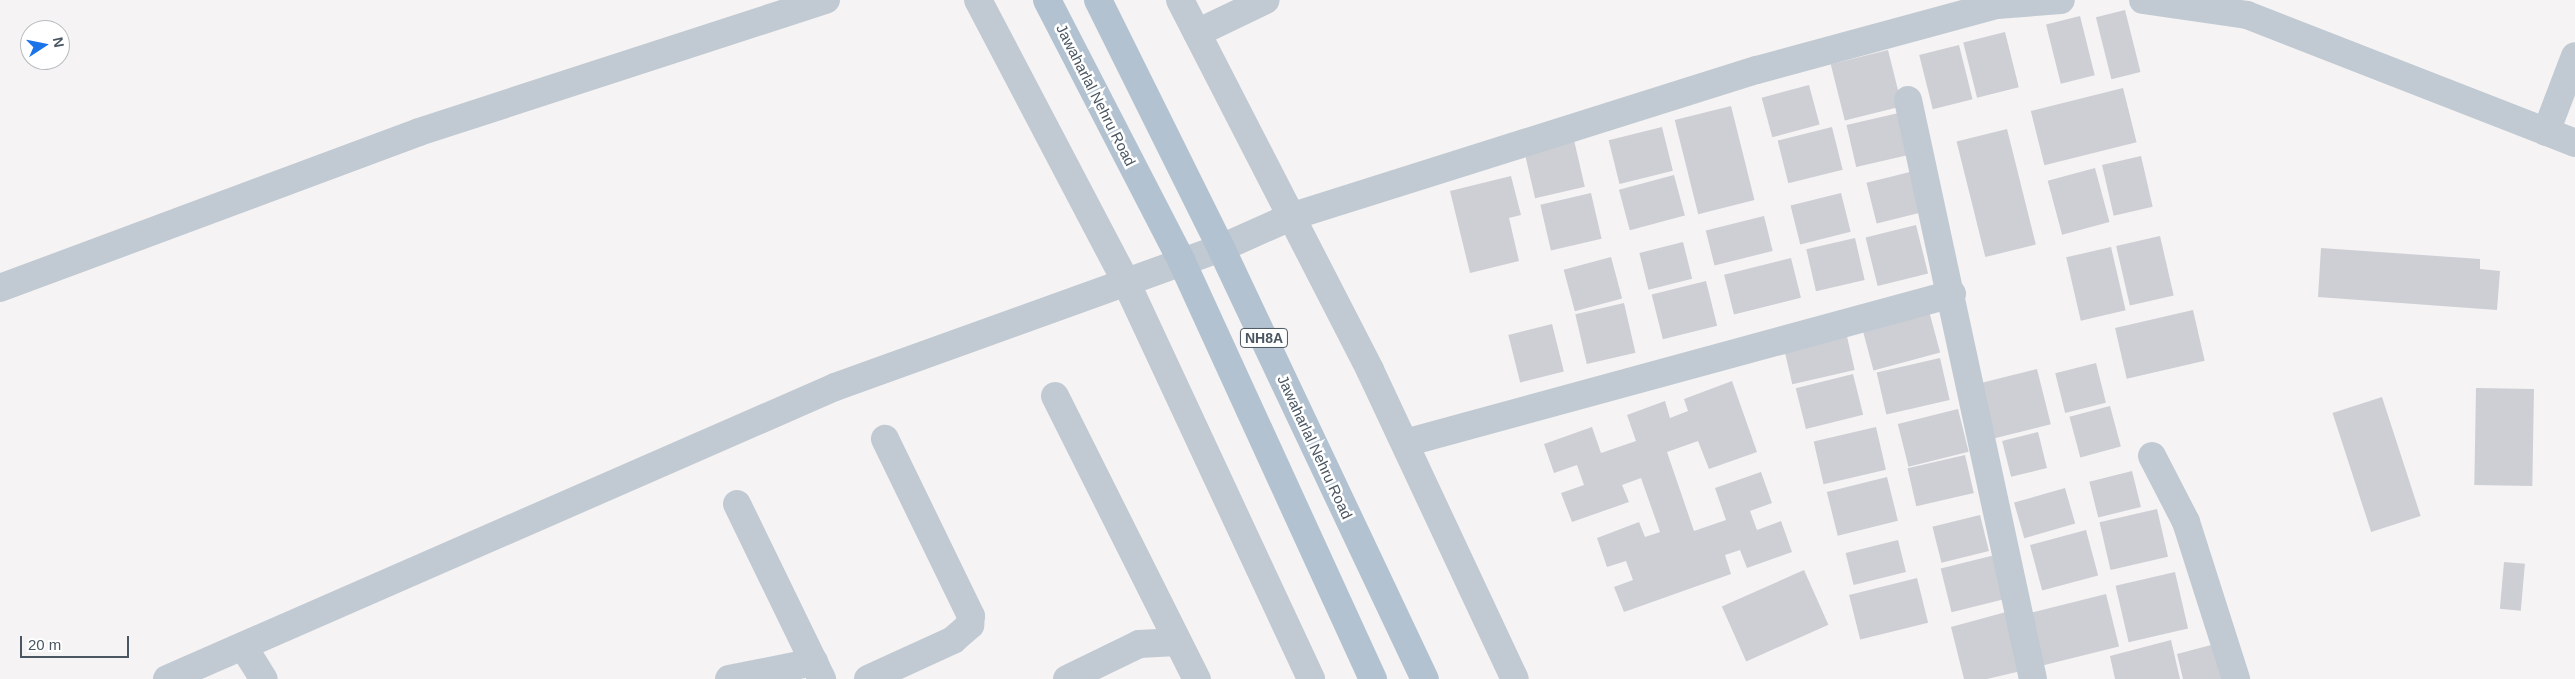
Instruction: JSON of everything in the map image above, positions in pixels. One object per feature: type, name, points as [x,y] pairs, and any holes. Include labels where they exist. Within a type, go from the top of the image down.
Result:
[{"type":"main road","name":"Jawaharlal Nehru Road","points":[[1047,0],[1182,262],[1373,679]]},
{"type":"main road","name":"Jawaharlal Nehru Road","points":[[1098,0],[1221,248],[1425,679]]},
{"type":"street","points":[[0,288],[409,136],[826,0]]},
{"type":"street","points":[[978,0],[1126,282],[1311,679]]},
{"type":"street","points":[[1180,0],[1293,216],[1405,443],[1515,679]]},
{"type":"street","points":[[1197,33],[1266,0]]},
{"type":"street","points":[[167,679],[836,387],[1221,248],[1293,216],[1757,70],[1997,4],[2061,0]]},
{"type":"street","points":[[2143,0],[2247,15],[2575,143]]},
{"type":"street","points":[[2546,132],[2575,56]]},
{"type":"street","points":[[1908,100],[1952,294],[2033,679]]},
{"type":"street","points":[[1405,443],[1952,294]]},
{"type":"street","points":[[1056,396],[1197,679]]},
{"type":"street","points":[[868,679],[953,640],[970,625],[971,616],[885,439]]},
{"type":"street","points":[[2152,456],[2186,522],[2236,679]]},
{"type":"street","points":[[729,679],[818,671],[737,504]]},
{"type":"street","points":[[1067,679],[1139,644],[1160,641],[1177,642]]},
{"type":"street","points":[[243,646],[264,679]]},
{"type":"building","points":[[2125,10],[2140,72],[2111,79],[2096,17]]},
{"type":"building","points":[[2080,16],[2095,75],[2061,84],[2046,24]]},
{"type":"building","points":[[2005,32],[2019,87],[1977,98],[1963,42]]},
{"type":"building","points":[[1959,45],[1973,99],[1933,109],[1919,55]]},
{"type":"building","points":[[1888,50],[1902,106],[1845,121],[1831,64]]},
{"type":"building","points":[[1809,85],[1820,125],[1772,137],[1762,98]]},
{"type":"building","points":[[2123,88],[2137,142],[2044,165],[2031,111]]},
{"type":"building","points":[[1731,106],[1754,200],[1698,214],[1675,120]]},
{"type":"building","points":[[1903,112],[1913,154],[1856,167],[1846,125]]},
{"type":"building","points":[[1662,127],[1673,171],[1620,184],[1609,140]]},
{"type":"building","points":[[1832,127],[1843,170],[1788,183],[1778,141]]},
{"type":"building","points":[[2007,129],[2036,244],[1985,257],[1957,142]]},
{"type":"building","points":[[1574,140],[1585,187],[1535,198],[1524,151]]},
{"type":"building","points":[[2141,156],[2153,207],[2114,216],[2102,165]]},
{"type":"building","points":[[2095,168],[2109,222],[2062,235],[2048,181]]},
{"type":"building","points":[[1914,171],[1924,212],[1877,224],[1866,183]]},
{"type":"building","points":[[1674,175],[1685,216],[1630,230],[1619,190]]},
{"type":"building","points":[[1511,176],[1521,215],[1509,218],[1519,261],[1470,273],[1450,191]]},
{"type":"building","points":[[1591,193],[1602,239],[1551,250],[1540,205]]},
{"type":"building","points":[[1841,193],[1851,232],[1800,244],[1791,206]]},
{"type":"building","points":[[1764,216],[1773,251],[1714,265],[1706,231]]},
{"type":"building","points":[[1916,225],[1928,274],[1878,286],[1866,238]]},
{"type":"building","points":[[2160,236],[2174,295],[2130,306],[2116,246]]},
{"type":"building","points":[[1855,238],[1865,280],[1816,291],[1806,249]]},
{"type":"building","points":[[1683,242],[1692,279],[1649,290],[1639,253]]},
{"type":"building","points":[[2111,247],[2126,310],[2081,321],[2066,257]]},
{"type":"building","points":[[2321,248],[2480,259],[2480,269],[2500,271],[2497,310],[2318,297]]},
{"type":"building","points":[[1611,257],[1622,299],[1575,311],[1564,270]]},
{"type":"building","points":[[1791,258],[1801,298],[1734,314],[1724,275]]},
{"type":"building","points":[[1706,281],[1717,326],[1663,339],[1652,295]]},
{"type":"building","points":[[1624,303],[1635,353],[1587,364],[1575,314]]},
{"type":"building","points":[[2193,310],[2205,361],[2127,379],[2115,328]]},
{"type":"building","points":[[1929,311],[1940,353],[1873,370],[1862,329]]},
{"type":"building","points":[[1552,324],[1564,372],[1520,382],[1508,335]]},
{"type":"building","points":[[1845,328],[1855,370],[1792,384],[1783,342]]},
{"type":"building","points":[[1940,358],[1950,400],[1886,415],[1877,373]]},
{"type":"building","points":[[2096,363],[2106,403],[2065,413],[2055,373]]},
{"type":"building","points":[[2037,369],[2051,424],[1990,440],[1976,384]]},
{"type":"building","points":[[1853,374],[1863,415],[1806,429],[1796,388]]},
{"type":"building","points":[[1732,381],[1757,452],[1709,469],[1698,441],[1667,452],[1694,531],[1726,520],[1715,488],[1761,472],[1772,503],[1750,511],[1757,530],[1781,521],[1792,552],[1747,568],[1740,550],[1725,555],[1731,574],[1624,612],[1614,587],[1633,580],[1626,561],[1607,567],[1597,538],[1639,522],[1645,537],[1660,532],[1641,478],[1622,485],[1629,502],[1572,522],[1561,493],[1584,485],[1577,465],[1554,473],[1544,444],[1592,427],[1601,453],[1636,441],[1627,415],[1665,401],[1670,418],[1688,411],[1684,399]]},
{"type":"building","points":[[2476,388],[2534,389],[2532,486],[2474,485]]},
{"type":"building","points":[[2382,397],[2421,516],[2371,532],[2333,413]]},
{"type":"building","points":[[2110,406],[2121,447],[2080,457],[2069,417]]},
{"type":"building","points":[[1958,409],[1969,452],[1908,467],[1898,424]]},
{"type":"building","points":[[1876,427],[1886,470],[1824,484],[1814,441]]},
{"type":"building","points":[[2038,432],[2047,468],[2011,477],[2002,441]]},
{"type":"building","points":[[1965,455],[1974,493],[1916,506],[1908,468]]},
{"type":"building","points":[[2132,471],[2141,507],[2098,518],[2089,482]]},
{"type":"building","points":[[1887,477],[1898,521],[1838,536],[1827,492]]},
{"type":"building","points":[[2065,488],[2075,524],[2024,538],[2014,503]]},
{"type":"building","points":[[2157,509],[2168,557],[2111,570],[2100,522]]},
{"type":"building","points":[[1980,515],[1989,551],[1941,563],[1932,527]]},
{"type":"building","points":[[2086,530],[2098,575],[2042,590],[2030,545]]},
{"type":"building","points":[[1898,540],[1906,572],[1854,585],[1846,553]]},
{"type":"building","points":[[1995,555],[2006,599],[1952,612],[1941,569]]},
{"type":"building","points":[[2504,562],[2525,564],[2521,611],[2500,609]]},
{"type":"building","points":[[1804,570],[1828,625],[1746,661],[1722,607]]},
{"type":"building","points":[[2175,572],[2188,629],[2129,642],[2116,586]]},
{"type":"building","points":[[1917,578],[1928,623],[1860,640],[1849,595]]},
{"type":"building","points":[[2106,594],[2119,646],[2040,666],[2027,614]]},
{"type":"building","points":[[2006,612],[2021,671],[1987,679],[1964,679],[1951,627]]},
{"type":"building","points":[[2171,640],[2180,679],[2115,679],[2110,656]]},
{"type":"building","points":[[2215,644],[2224,679],[2183,679],[2177,654]]}]
